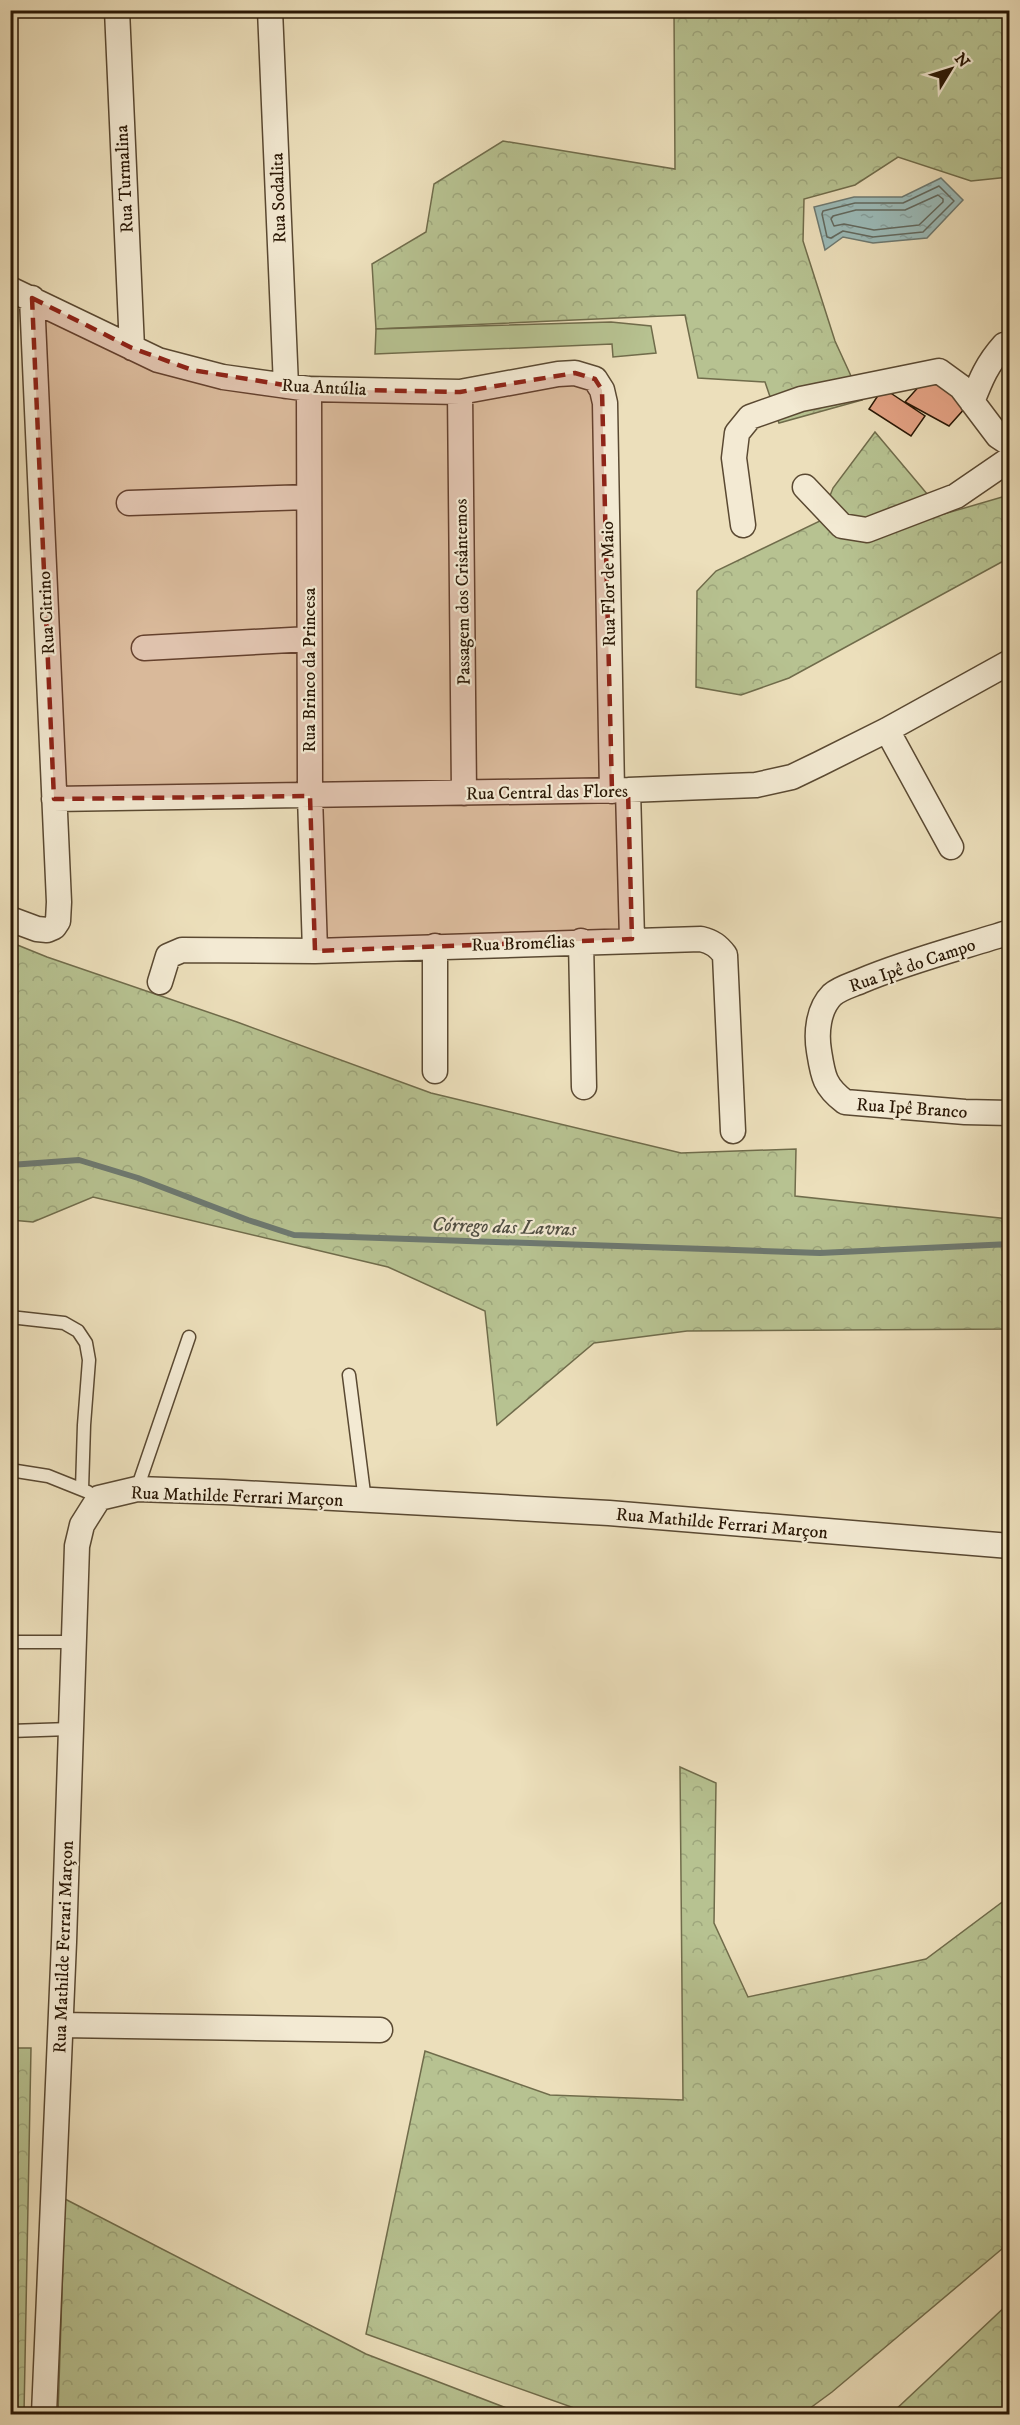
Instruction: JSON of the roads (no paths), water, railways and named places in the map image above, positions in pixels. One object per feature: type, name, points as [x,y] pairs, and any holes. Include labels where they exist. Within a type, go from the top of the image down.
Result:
[{"type":"street","name":"Rua Turmalina","points":[[117,10],[132,348]]},
{"type":"street","name":"Rua Sodalita","points":[[270,10],[297,388]]},
{"type":"street","name":"Rua Antúlia","points":[[21,294],[158,360],[192,370],[297,388],[460,392],[558,374],[586,375],[595,379]]},
{"type":"street","name":"Rua Citrino","points":[[10,919],[46,930],[54,927],[58,921],[59,903],[59,865],[21,294]]},
{"type":"street","points":[[972,402],[987,365],[1004,345]]},
{"type":"street","points":[[743,525],[734,458],[737,433],[750,417],[801,399],[939,371],[961,387],[998,436],[1010,444]]},
{"type":"street","name":"Rua Flor de Maio","points":[[595,379],[602,390],[605,403],[620,790],[632,939]]},
{"type":"street","name":"Rua Brinco da Princesa","points":[[297,388],[309,497],[310,796],[315,951]]},
{"type":"street","name":"Passagem dos Crisântemos","points":[[460,392],[464,793]]},
{"type":"street","points":[[805,487],[842,526],[867,530],[956,496],[1010,459]]},
{"type":"street","points":[[129,503],[309,497]]},
{"type":"street","points":[[144,648],[309,639]]},
{"type":"street","name":"Rua Central das Flores","points":[[54,800],[620,790],[756,785],[792,777],[887,730],[1010,662]]},
{"type":"street","points":[[887,730],[951,847]]},
{"type":"street","name":"Rua Ipê do Campo","points":[[824,1081],[817,1040],[818,1026],[825,1006],[832,995],[877,974],[1010,932]]},
{"type":"street","name":"Rua Bromélias","points":[[160,982],[168,956],[182,950],[315,951],[632,939],[711,941],[725,956],[733,1131]]},
{"type":"street","points":[[581,941],[584,1087]]},
{"type":"street","points":[[435,946],[435,1071]]},
{"type":"street","name":"Rua Ipê Branco","points":[[824,1081],[845,1102],[1010,1113]]},
{"type":"street","name":"Rua Mathilde Ferrari Marçon","points":[[44,2415],[61,2025],[77,1546],[90,1494],[137,1489],[609,1513],[1010,1546]]},
{"type":"street","points":[[61,2025],[380,2030]]},
{"type":"lane","points":[[10,1317],[64,1323],[78,1331],[86,1343],[89,1360],[84,1425],[90,1494],[48,1476],[10,1470]]},
{"type":"lane","points":[[137,1489],[189,1337]]},
{"type":"lane","points":[[349,1375],[364,1501]]},
{"type":"lane","points":[[10,1642],[73,1642]]},
{"type":"lane","points":[[10,1731],[70,1728]]},
{"type":"water","points":[[941,178],[963,200],[927,238],[873,243],[843,237],[825,250],[814,207],[854,197],[902,197]]},
{"type":"waterway","name":"Córrego das Lavras","points":[[10,1165],[79,1160],[138,1178],[294,1235],[820,1253],[1010,1244]]}]
